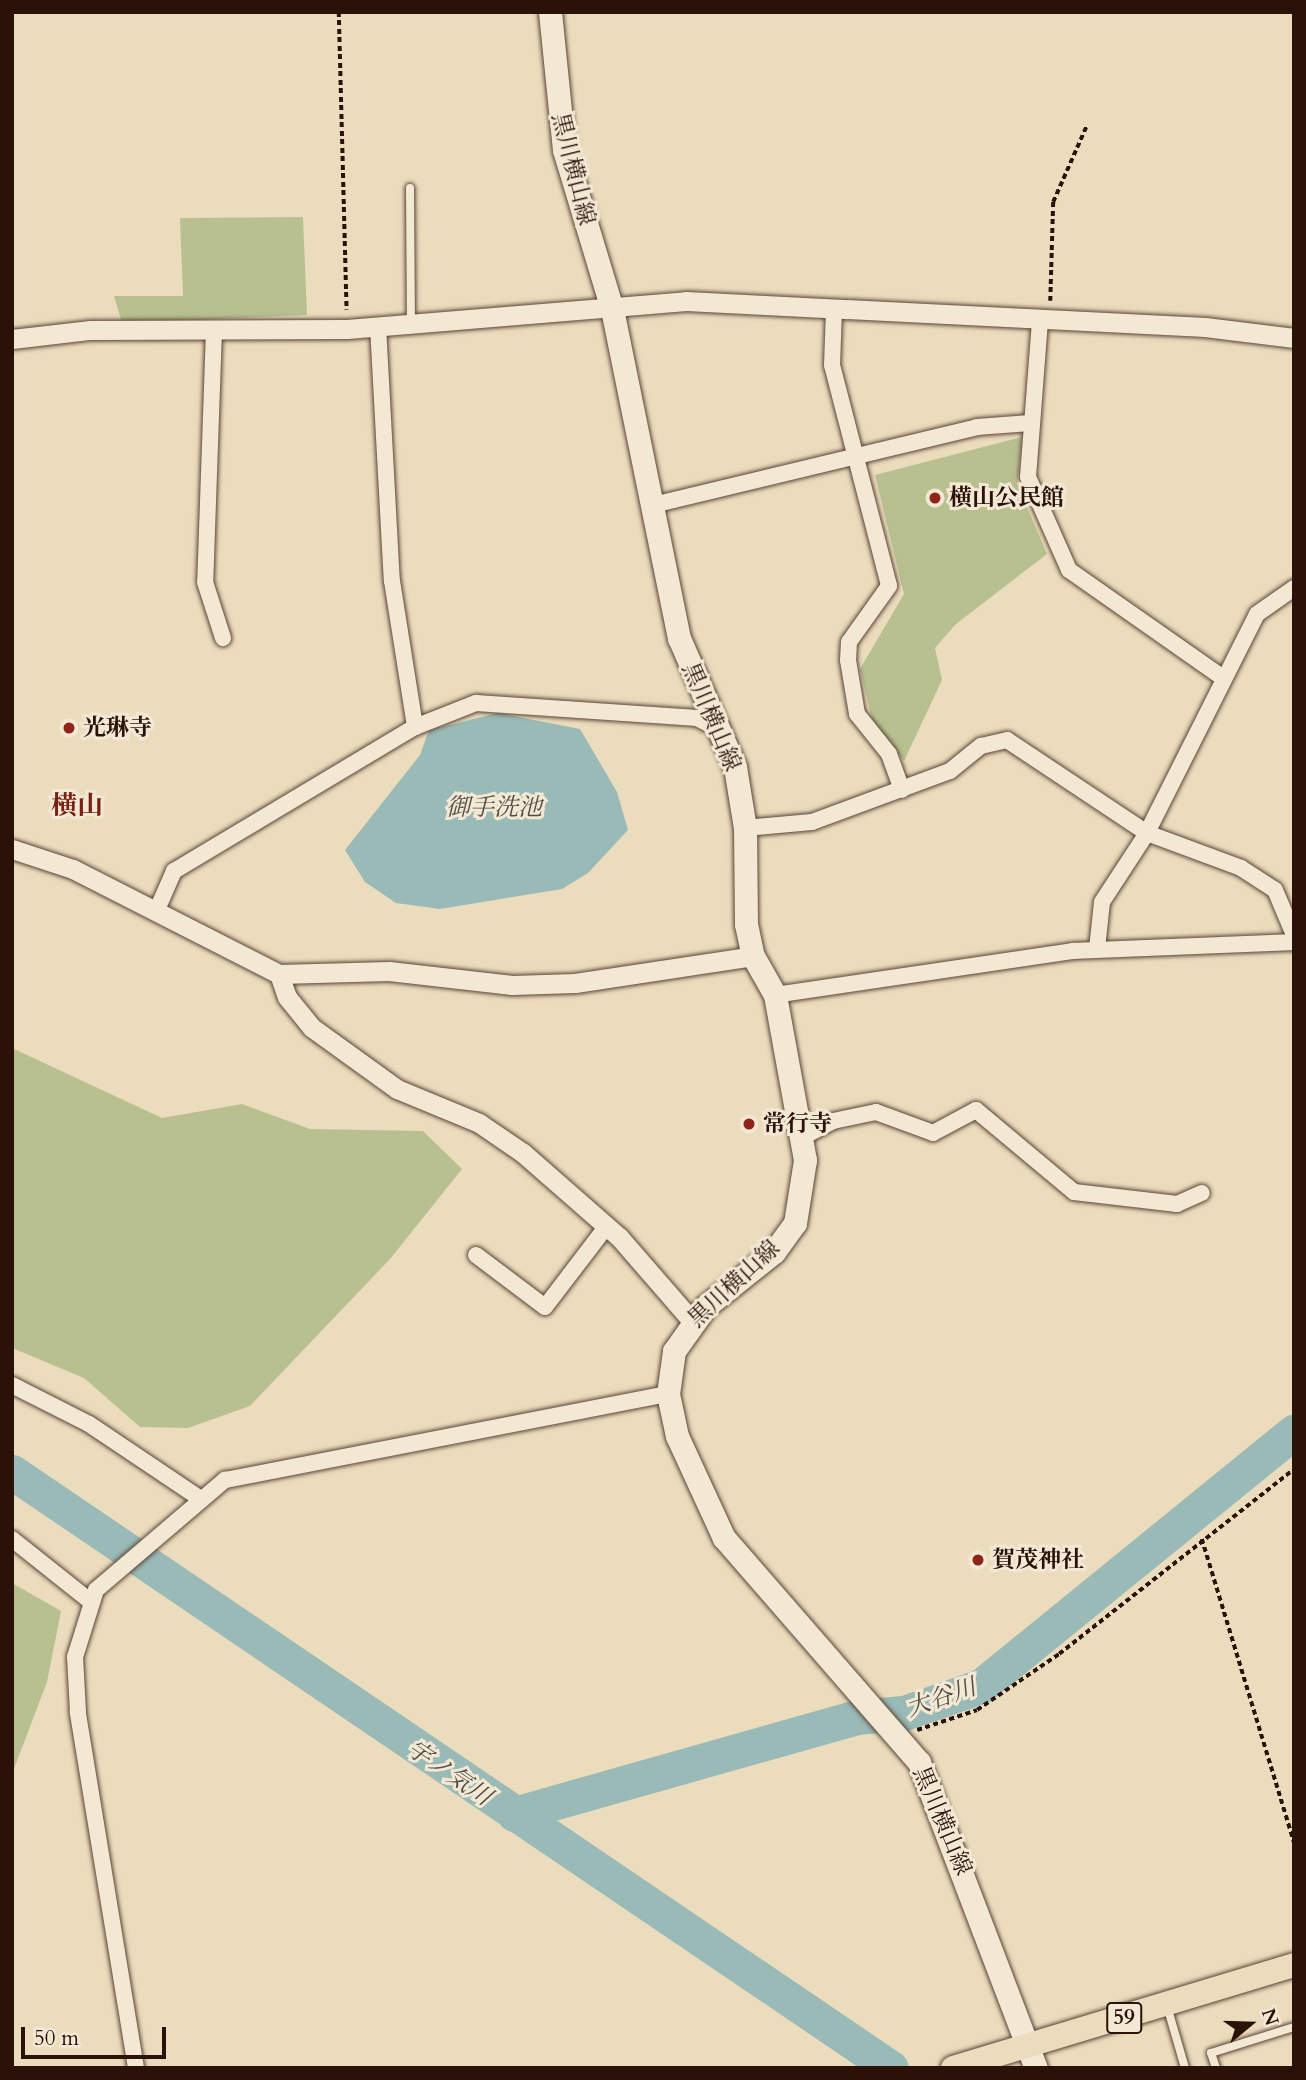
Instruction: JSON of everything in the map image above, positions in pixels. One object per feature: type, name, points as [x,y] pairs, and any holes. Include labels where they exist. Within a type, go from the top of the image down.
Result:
[{"type":"main road","name":"黒川横山線","points":[[550,12],[564,150],[612,309],[679,638],[735,767],[745,828],[753,956],[775,995],[801,1138],[804,1193],[795,1223],[774,1252],[692,1321],[674,1351],[668,1394],[677,1436],[724,1538],[864,1694],[895,1733],[936,1799],[1032,2056]]},
{"type":"main road","name":"59","points":[[953,2068],[1032,2056],[1167,2006],[1294,1965]]},
{"type":"street","points":[[12,339],[90,330],[347,329],[686,301],[1294,338]]},
{"type":"street","points":[[834,309],[832,365],[889,586],[849,642],[848,660],[857,714],[889,754],[902,790]]},
{"type":"street","points":[[1045,321],[1030,423],[1028,477],[1069,570],[1223,678]]},
{"type":"street","points":[[378,326],[392,581],[415,727]]},
{"type":"street","points":[[214,330],[205,582],[223,638]]},
{"type":"street","points":[[653,505],[977,427],[1030,423]]},
{"type":"street","points":[[1097,949],[1102,902],[1147,832],[1257,614],[1294,588]]},
{"type":"street","points":[[156,912],[174,871],[415,727],[486,703],[697,718],[719,729]]},
{"type":"street","points":[[745,828],[812,822],[950,771],[981,746],[1007,740],[1147,832],[1241,869],[1275,890],[1294,935]]},
{"type":"street","points":[[12,849],[73,869],[246,962],[279,974],[389,971],[512,985],[562,984],[753,956]]},
{"type":"street","points":[[775,995],[1097,949],[1294,942]]},
{"type":"street","points":[[279,974],[287,997],[312,1027],[397,1089],[479,1123],[607,1226],[692,1321]]},
{"type":"street","points":[[801,1138],[833,1121],[876,1112],[933,1133],[976,1110],[1074,1192],[1177,1204],[1202,1193]]},
{"type":"street","points":[[476,1255],[545,1307],[607,1226]]},
{"type":"street","points":[[12,1385],[89,1424],[199,1498]]},
{"type":"street","points":[[136,2068],[78,1712],[75,1657],[93,1595],[199,1498],[225,1480],[668,1394]]},
{"type":"street","points":[[12,1539],[93,1595]]},
{"type":"lane","points":[[410,188],[411,325]]},
{"type":"lane","points":[[1167,2006],[1185,2068]]},
{"type":"lane","points":[[1216,2068],[1211,2053],[1294,2027]]},
{"type":"path","points":[[339,12],[347,329]]},
{"type":"path","points":[[1045,321],[1053,202],[1087,125]]},
{"type":"path","points":[[895,1733],[977,1710],[1294,1469]]},
{"type":"path","points":[[1202,1539],[1294,1842]]},
{"type":"green space","points":[[303,217],[307,315],[122,323],[114,296],[183,296],[180,218]]},
{"type":"green space","points":[[1022,437],[1017,484],[1047,554],[956,624],[935,648],[942,680],[904,761],[872,719],[860,669],[904,594],[875,475]]},
{"type":"green space","points":[[12,1048],[162,1118],[242,1104],[310,1129],[423,1131],[462,1169],[390,1259],[250,1406],[188,1428],[140,1427],[84,1378],[12,1348]]},
{"type":"green space","points":[[12,1583],[61,1611],[47,1682],[12,1774]]},
{"type":"water","name":"御手洗池","points":[[498,713],[580,729],[617,792],[628,830],[588,873],[562,889],[440,909],[396,903],[365,882],[345,850],[420,755],[429,730]]},
{"type":"waterway","name":"大谷川","points":[[514,1814],[856,1717],[904,1713],[981,1686],[1294,1432]]},
{"type":"waterway","name":"宇ノ気川","points":[[12,1472],[891,2068]]},
{"type":"place","name":"横山公民館","points":[[935,498]]},
{"type":"place","name":"光琳寺","points":[[69,728]]},
{"type":"place","name":"常行寺","points":[[749,1124]]},
{"type":"place","name":"賀茂神社","points":[[978,1560]]},
{"type":"district","name":"横山","points":[[77,806]]}]
